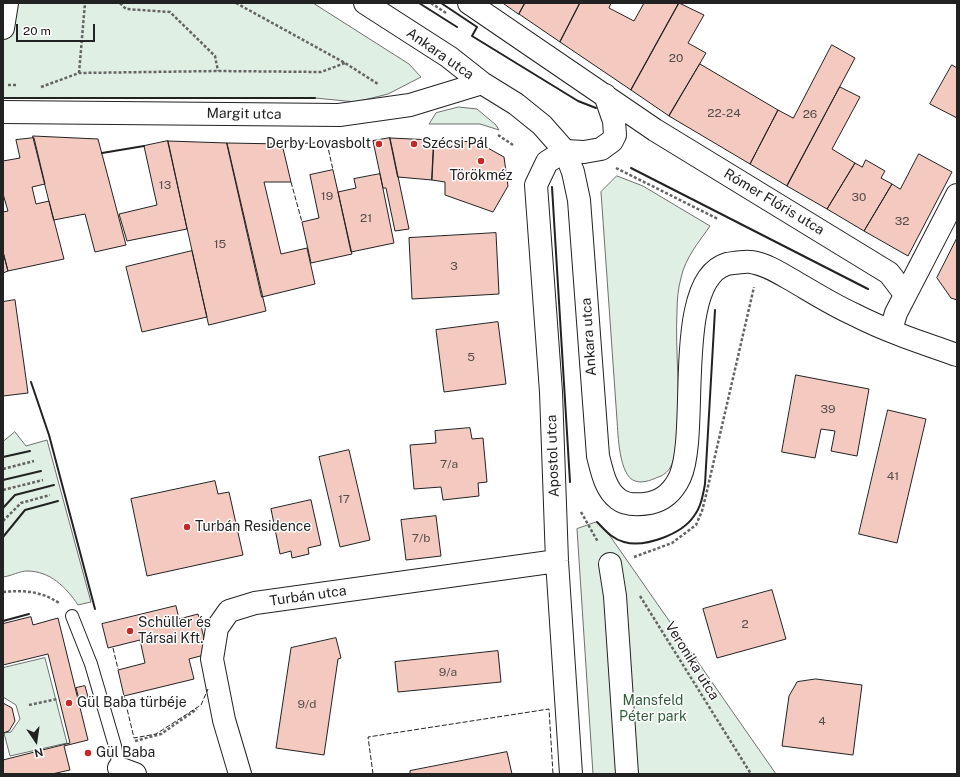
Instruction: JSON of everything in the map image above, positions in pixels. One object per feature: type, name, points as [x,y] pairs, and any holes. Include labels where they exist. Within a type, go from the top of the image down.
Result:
[{"type":"street","points":[[3,28],[8,3]]},
{"type":"street","name":"Ankara utca","points":[[365,3],[449,57],[482,83],[516,104],[574,152],[573,172],[579,200],[598,456],[607,487],[612,495],[622,502],[632,505],[656,502],[668,495],[681,476],[686,444],[693,323],[697,302],[704,284],[715,272],[727,264],[751,262],[774,270],[853,314],[891,330]]},
{"type":"street","name":"Rómer Flóris utca","points":[[469,3],[655,130],[889,273],[905,294]]},
{"type":"street","name":"Margit utca","points":[[3,112],[339,116],[410,105],[482,83]]},
{"type":"street","points":[[574,152],[601,149],[612,141],[615,135],[613,115],[605,95]]},
{"type":"street","name":"Apostol utca","points":[[571,774],[557,561],[551,392],[536,185],[546,162],[574,152]]},
{"type":"street","points":[[957,195],[905,294],[896,313],[891,330],[957,355]]},
{"type":"street","name":"Turbán utca","points":[[240,774],[224,720],[212,659],[217,628],[229,611],[255,603],[557,561]]},
{"type":"street","points":[[610,564],[615,596],[627,774]]},
{"type":"lane","points":[[72,616],[91,664],[115,746],[127,771]]},
{"type":"path","points":[[79,73],[85,3]]},
{"type":"path","points":[[120,3],[126,8],[170,12],[214,56],[218,71]]},
{"type":"path","points":[[236,3],[345,63],[410,105]]},
{"type":"path","points":[[42,87],[79,73],[218,71],[321,72],[345,63]]},
{"type":"path","points":[[498,135],[513,145]]},
{"type":"path","points":[[574,152],[718,219]]},
{"type":"path","points":[[581,511],[610,564],[645,554],[672,543],[696,525],[702,511],[706,495],[756,280]]},
{"type":"path","points":[[3,469],[34,461]]},
{"type":"path","points":[[3,490],[43,480]]},
{"type":"path","points":[[3,521],[21,503],[50,495]]},
{"type":"path","points":[[3,592],[16,590],[40,593]]},
{"type":"path","name":"Veronika utca","points":[[637,590],[751,774]]},
{"type":"path","points":[[145,739],[161,734],[202,706],[217,687]]},
{"type":"path","points":[[29,705],[57,699]]},
{"type":"green space","points":[[3,3],[313,3],[409,64],[421,77],[388,94],[356,102],[315,98],[3,98]]},
{"type":"green space","points":[[459,107],[477,109],[496,125],[499,130],[480,124],[429,124],[436,113]]},
{"type":"green space","points":[[617,176],[643,186],[710,226],[693,250],[686,264],[678,290],[678,420],[676,448],[673,461],[670,468],[664,474],[645,482],[638,482],[630,478],[620,454],[618,435],[601,192]]},
{"type":"green space","points":[[15,432],[26,446],[47,440],[91,602],[78,605],[63,586],[57,581],[43,574],[24,571],[3,577],[3,442]]},
{"type":"green space","name":"Mansfeld Péter park","points":[[597,522],[610,536],[776,774],[593,774],[577,529]]},
{"type":"green space","points":[[45,658],[67,743],[10,756],[4,733],[11,732],[20,719],[16,705],[3,697],[3,668]]},
{"type":"building","points":[[503,3],[525,3],[519,14]]},
{"type":"building","points":[[525,3],[580,3],[560,42],[519,14]]},
{"type":"building","points":[[580,3],[611,3],[609,8],[634,21],[644,3],[679,3],[631,90],[560,42]]},
{"type":"building","points":[[679,3],[704,15],[688,43],[706,53],[669,116],[631,90]]},
{"type":"building","points":[[832,45],[855,58],[787,186],[750,164],[778,110],[793,118]]},
{"type":"building","points":[[700,64],[778,110],[750,164],[669,116]]},
{"type":"building","points":[[952,65],[957,68],[957,118],[930,104]]},
{"type":"building","points":[[840,87],[860,97],[832,149],[855,163],[827,209],[787,186]]},
{"type":"building","points":[[33,136],[98,139],[126,245],[95,252],[85,214],[54,220]]},
{"type":"building","points":[[34,138],[45,184],[32,187],[36,204],[49,201],[64,259],[8,271],[3,252],[3,212],[8,211],[3,194],[3,161],[20,158],[16,140]]},
{"type":"building","points":[[390,138],[434,140],[432,180],[398,177]]},
{"type":"building","points":[[390,138],[409,229],[395,231],[386,188],[383,188],[373,141]]},
{"type":"building","points":[[434,140],[477,142],[504,157],[508,186],[493,212],[445,195],[445,182],[432,180]]},
{"type":"building","points":[[168,141],[187,229],[127,241],[119,214],[157,205],[144,146]]},
{"type":"building","points":[[168,141],[227,143],[266,311],[209,325]]},
{"type":"building","points":[[227,143],[282,144],[291,182],[264,182],[281,254],[307,248],[315,284],[262,297]]},
{"type":"building","points":[[919,154],[952,172],[908,256],[864,231],[892,184],[900,189]]},
{"type":"building","points":[[866,160],[885,171],[881,178],[892,184],[864,231],[827,209],[855,163],[862,167]]},
{"type":"building","points":[[333,170],[352,254],[311,263],[302,222],[319,218],[310,175]]},
{"type":"building","points":[[380,174],[394,243],[351,252],[338,192],[356,188],[354,179]]},
{"type":"building","points":[[496,233],[499,294],[412,299],[409,238]]},
{"type":"building","points":[[957,238],[957,300],[951,298],[937,278]]},
{"type":"building","points":[[192,251],[207,317],[142,332],[126,267]]},
{"type":"building","points":[[3,252],[8,271],[3,273]]},
{"type":"building","points":[[15,300],[28,393],[3,396],[3,302]]},
{"type":"building","points":[[498,322],[506,384],[444,392],[436,330]]},
{"type":"building","points":[[796,375],[869,389],[857,456],[831,451],[835,431],[821,429],[815,458],[782,452]]},
{"type":"building","points":[[888,410],[926,419],[897,543],[859,534]]},
{"type":"building","points":[[470,428],[472,439],[483,438],[487,482],[478,483],[479,496],[443,500],[441,487],[414,489],[410,445],[436,443],[435,431]]},
{"type":"building","points":[[349,450],[370,540],[340,547],[319,457]]},
{"type":"building","name":"Turbán Residence","points":[[215,481],[218,494],[229,492],[243,555],[147,576],[131,499]]},
{"type":"building","points":[[311,500],[321,545],[308,548],[309,554],[292,558],[291,551],[280,554],[271,509]]},
{"type":"building","points":[[436,516],[441,556],[406,560],[401,520]]},
{"type":"building","points":[[772,590],[786,639],[717,658],[703,609]]},
{"type":"building","points":[[176,606],[179,619],[198,614],[208,654],[189,659],[194,679],[124,696],[118,670],[145,663],[140,640],[108,648],[102,624]]},
{"type":"building","name":"Gül Baba türbéje","points":[[31,617],[33,625],[58,618],[88,740],[64,746],[70,770],[52,774],[3,774],[3,760],[70,743],[48,654],[3,665],[3,624]]},
{"type":"building","points":[[336,638],[341,658],[338,659],[324,755],[276,748],[291,648]]},
{"type":"building","points":[[498,651],[501,682],[398,692],[395,662]]},
{"type":"building","points":[[816,679],[862,685],[853,755],[782,746],[789,696],[797,682]]},
{"type":"building","points":[[85,686],[88,697],[79,699],[76,688]]},
{"type":"building","points":[[3,703],[12,708],[15,721],[9,731],[3,733]]},
{"type":"building","points":[[507,752],[512,774],[410,774],[410,771]]},
{"type":"fence","points":[[282,144],[373,141]]},
{"type":"fence","points":[[327,143],[333,170]]},
{"type":"fence","points":[[291,182],[302,222]]},
{"type":"fence","points":[[113,648],[118,669]]},
{"type":"fence","points":[[124,696],[134,738],[156,734],[201,705],[208,689]]},
{"type":"fence","points":[[373,774],[368,737],[549,709],[553,774]]},
{"type":"wall","points":[[419,3],[457,27]]},
{"type":"wall","points":[[441,3],[477,27],[472,36],[578,101],[596,108]]},
{"type":"wall","points":[[3,98],[315,98]]},
{"type":"wall","points":[[102,153],[144,146]]},
{"type":"wall","points":[[631,168],[868,289]]},
{"type":"wall","points":[[552,187],[570,482]]},
{"type":"wall","points":[[597,522],[609,534],[620,541],[642,543],[672,534],[688,523],[698,509],[705,484],[715,310]]},
{"type":"wall","points":[[31,382],[49,435],[95,609]]},
{"type":"wall","points":[[3,457],[30,451]]},
{"type":"wall","points":[[3,480],[41,471]]},
{"type":"wall","points":[[3,508],[15,495],[54,485]]},
{"type":"wall","points":[[3,537],[25,510],[58,501]]},
{"type":"wall","points":[[3,621],[29,614]]},
{"type":"place","name":"Derby Lovasbolt","points":[[379,144]]},
{"type":"place","name":"Szécsi Pál","points":[[414,144]]},
{"type":"place","name":"Törökméz","points":[[481,161]]},
{"type":"place","name":"Turbán Residence","points":[[187,527]]},
{"type":"place","name":"Schüller és Társai Kft.","points":[[130,631]]},
{"type":"place","name":"Gül Baba türbéje","points":[[69,703]]},
{"type":"place","name":"Gül Baba","points":[[88,753]]}]
